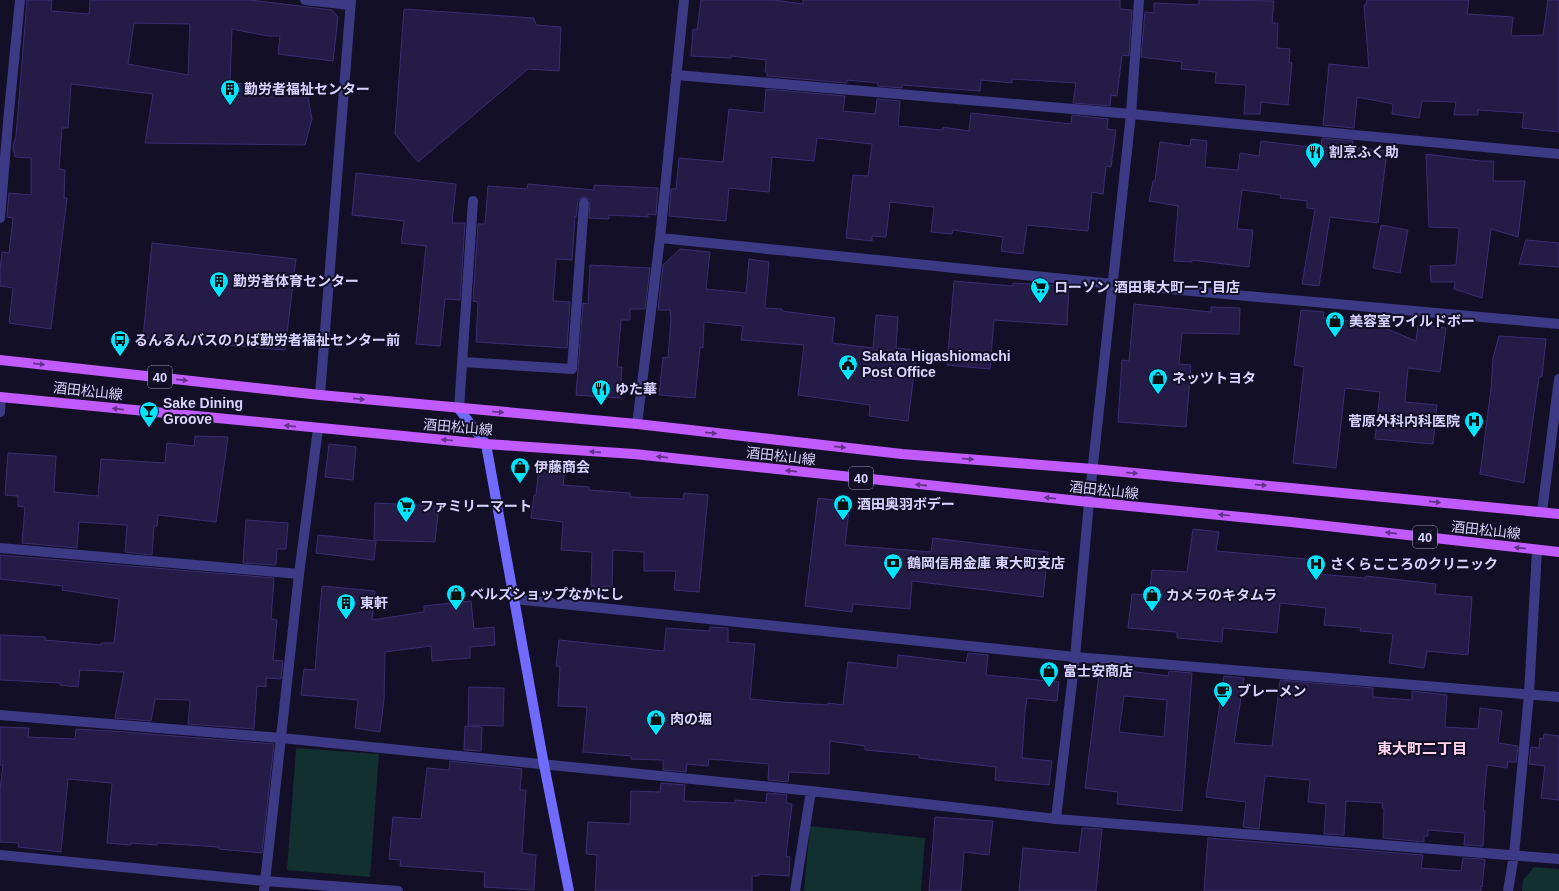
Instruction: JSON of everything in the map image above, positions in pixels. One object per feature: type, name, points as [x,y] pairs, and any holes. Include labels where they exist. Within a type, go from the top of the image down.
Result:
[{"type":"main road","name":"酒田松山線","points":[[0,360],[459,409],[638,424],[902,454],[1093,469],[1559,514]]},
{"type":"main road","name":"酒田松山線","points":[[1,397],[318,429],[486,444],[634,454],[1290,522],[1559,552]]},
{"type":"street","points":[[0,218],[4,121],[20,0]]},
{"type":"street","points":[[305,0],[350,2],[320,395]]},
{"type":"street","points":[[638,424],[660,238],[684,0]]},
{"type":"street","points":[[1056,819],[1075,657],[1089,502],[1131,114],[1139,0]]},
{"type":"street","points":[[676,75],[1131,114],[1559,154]]},
{"type":"street","points":[[473,201],[459,409],[486,444],[544,765],[569,891]]},
{"type":"street","points":[[463,362],[572,369],[584,203]]},
{"type":"street","points":[[660,238],[1113,284],[1559,324]]},
{"type":"street","points":[[1542,512],[1559,379]]},
{"type":"street","points":[[0,412],[1,397]]},
{"type":"street","points":[[265,886],[299,574],[318,429]]},
{"type":"street","points":[[0,548],[299,574]]},
{"type":"street","points":[[1508,891],[1514,855],[1529,694],[1537,550]]},
{"type":"street","points":[[514,599],[1075,657],[1559,697]]},
{"type":"street","points":[[0,715],[281,738],[811,791],[1056,819],[1559,859]]},
{"type":"street","points":[[795,891],[811,791]]},
{"type":"street","points":[[0,855],[265,886],[398,891]]},
{"type":"green space","points":[[296,748],[379,754],[370,877],[287,870]]},
{"type":"green space","points":[[810,826],[925,838],[921,891],[804,891]]},
{"type":"green space","points":[[1534,867],[1559,869],[1559,891],[1522,891],[1523,880]]},
{"type":"building","points":[[27,0],[52,0],[51,11],[89,14],[90,0],[250,0],[332,10],[338,17],[333,61],[278,54],[280,36],[268,36],[232,29],[230,82],[307,93],[312,119],[305,145],[145,143],[153,94],[71,84],[68,128],[62,128],[59,169],[65,170],[64,198],[67,198],[51,329],[9,323],[13,288],[0,286],[2,252],[9,253],[13,218],[7,217],[9,193],[31,195],[31,158],[15,157],[13,146],[16,136]],"holes":[[[134,23],[190,24],[188,75],[128,64]]]},
{"type":"building","points":[[701,0],[773,0],[803,4],[803,0],[1120,0],[1120,9],[1132,10],[1129,56],[1122,55],[1117,96],[1111,95],[1110,106],[1073,103],[1076,83],[1012,79],[1012,83],[981,80],[980,91],[902,85],[902,88],[878,86],[878,83],[847,80],[847,83],[767,76],[767,72],[765,72],[766,60],[731,56],[731,58],[691,56],[693,29],[697,30]]},
{"type":"building","points":[[1199,0],[1274,1],[1272,23],[1278,23],[1277,48],[1290,49],[1289,62],[1292,63],[1288,105],[1261,102],[1260,114],[1244,114],[1246,85],[1215,83],[1216,72],[1181,69],[1182,62],[1141,57],[1145,12],[1154,13],[1154,3],[1199,5]]},
{"type":"building","points":[[1367,0],[1469,0],[1467,14],[1513,17],[1511,36],[1543,35],[1548,0],[1559,0],[1559,132],[1522,128],[1524,113],[1478,110],[1478,115],[1454,115],[1456,102],[1422,101],[1419,118],[1392,114],[1393,104],[1357,97],[1354,128],[1323,125],[1329,64],[1369,68],[1364,5],[1366,5]]},
{"type":"building","points":[[404,9],[534,18],[536,25],[561,27],[559,71],[528,69],[418,162],[395,134]]},
{"type":"building","points":[[766,89],[845,96],[843,111],[875,114],[877,99],[900,101],[898,126],[943,130],[943,127],[969,131],[971,113],[1071,124],[1072,115],[1108,119],[1107,129],[1116,130],[1111,167],[1106,166],[1103,194],[1092,192],[1088,231],[1027,225],[1023,254],[1001,251],[1003,237],[953,230],[952,234],[931,232],[934,207],[890,202],[886,237],[872,236],[872,241],[846,238],[853,175],[868,176],[872,144],[817,138],[814,161],[772,157],[769,192],[729,188],[726,221],[669,216],[671,189],[676,189],[679,158],[723,162],[729,109],[764,113]]},
{"type":"building","points":[[1322,138],[1353,141],[1352,147],[1387,151],[1378,223],[1330,217],[1319,286],[1302,284],[1315,209],[1307,208],[1307,201],[1280,198],[1281,195],[1242,190],[1237,229],[1253,230],[1249,267],[1192,260],[1192,262],[1174,261],[1178,206],[1149,201],[1153,181],[1155,181],[1160,142],[1190,146],[1191,139],[1207,141],[1205,167],[1238,170],[1240,153],[1259,156],[1261,141],[1310,147],[1310,145],[1321,146]]},
{"type":"building","points":[[1426,154],[1480,161],[1494,161],[1493,181],[1525,181],[1518,237],[1491,229],[1482,298],[1454,289],[1455,282],[1431,282],[1430,266],[1456,265],[1459,228],[1429,227]]},
{"type":"building","points":[[356,173],[456,184],[452,223],[465,223],[460,300],[445,299],[440,346],[416,344],[426,246],[401,243],[404,221],[352,215]]},
{"type":"building","points":[[528,184],[594,190],[594,185],[658,188],[656,215],[648,214],[648,217],[609,215],[609,219],[589,218],[590,200],[584,197],[578,200],[576,217],[575,216],[572,260],[556,259],[553,301],[570,302],[567,348],[476,342],[478,302],[473,301],[478,224],[485,224],[488,186],[527,189]]},
{"type":"building","points":[[1381,225],[1408,230],[1400,273],[1373,268]]},
{"type":"building","points":[[1526,240],[1559,243],[1559,267],[1519,264]]},
{"type":"building","name":"勤労者体育センター","points":[[152,243],[296,259],[285,350],[143,338]]},
{"type":"building","points":[[680,249],[710,252],[706,289],[746,293],[749,259],[769,262],[765,308],[782,309],[782,311],[835,318],[832,343],[873,348],[876,315],[898,317],[896,348],[917,350],[908,421],[869,416],[870,405],[798,395],[804,345],[741,340],[743,326],[704,322],[703,348],[700,347],[695,398],[659,395],[663,357],[668,358],[671,318],[670,310],[658,310],[663,265]]},
{"type":"building","points":[[590,265],[650,268],[645,309],[630,309],[630,320],[621,320],[617,367],[622,367],[620,398],[576,395],[583,303],[588,304]]},
{"type":"building","points":[[954,281],[1013,286],[1013,283],[1069,286],[1067,325],[994,320],[990,369],[947,365]]},
{"type":"building","points":[[1134,304],[1211,312],[1211,307],[1240,308],[1239,334],[1182,333],[1179,364],[1191,365],[1186,427],[1118,422],[1122,360],[1129,361]]},
{"type":"building","points":[[1301,310],[1324,312],[1323,318],[1375,324],[1416,341],[1418,325],[1446,328],[1440,372],[1408,368],[1405,402],[1437,405],[1433,444],[1375,439],[1380,392],[1345,388],[1336,468],[1293,463],[1304,367],[1294,365]]},
{"type":"building","points":[[1499,336],[1546,339],[1542,377],[1539,377],[1524,483],[1480,474],[1491,389],[1493,358]]},
{"type":"building","points":[[195,436],[228,437],[216,522],[158,515],[157,526],[154,526],[152,555],[125,552],[127,525],[79,522],[77,548],[22,543],[25,507],[18,506],[18,496],[5,495],[8,453],[56,456],[54,492],[98,496],[101,459],[165,463],[167,443],[194,446]]},
{"type":"building","points":[[329,444],[356,447],[353,480],[325,477]]},
{"type":"building","points":[[539,466],[565,468],[563,485],[589,487],[589,490],[630,493],[630,497],[683,499],[684,493],[708,495],[699,592],[674,590],[676,571],[644,571],[644,552],[613,550],[612,587],[591,586],[592,552],[561,550],[563,522],[531,518],[534,495],[536,495]]},
{"type":"building","points":[[818,498],[850,502],[845,545],[931,552],[933,538],[1048,552],[1043,597],[912,581],[910,609],[853,604],[852,612],[805,606]]},
{"type":"building","name":"ファミリーマート","points":[[375,503],[439,506],[435,542],[374,540]]},
{"type":"building","points":[[246,520],[288,523],[286,549],[277,549],[276,565],[243,563]]},
{"type":"building","points":[[1193,529],[1219,532],[1216,551],[1318,560],[1317,574],[1365,578],[1366,576],[1436,584],[1435,594],[1472,597],[1468,655],[1427,651],[1424,668],[1389,663],[1393,634],[1360,631],[1361,628],[1324,625],[1326,608],[1280,603],[1277,633],[1223,628],[1222,642],[1177,638],[1177,632],[1128,628],[1132,594],[1149,595],[1152,570],[1187,572]]},
{"type":"building","points":[[318,535],[376,541],[374,560],[316,553]]},
{"type":"building","points":[[0,555],[274,578],[271,619],[277,620],[273,660],[283,661],[281,679],[266,678],[266,687],[257,686],[254,729],[188,724],[190,700],[155,699],[151,721],[115,718],[124,672],[80,670],[78,687],[60,685],[60,683],[0,680],[0,635],[45,637],[45,640],[101,645],[101,643],[114,643],[119,599],[62,590],[63,586],[0,579]]},
{"type":"building","points":[[322,586],[375,591],[372,620],[424,612],[424,606],[471,601],[474,629],[494,627],[495,645],[470,647],[470,658],[432,661],[431,646],[385,652],[384,700],[380,732],[355,728],[358,700],[301,695],[304,669],[315,670]]},
{"type":"building","points":[[710,627],[728,628],[728,642],[755,644],[750,699],[843,705],[848,662],[897,668],[898,655],[966,663],[968,653],[988,655],[986,675],[1059,682],[1057,701],[1027,698],[1025,712],[1022,758],[1052,761],[1049,785],[995,780],[996,767],[919,758],[919,755],[865,750],[865,746],[830,741],[829,774],[789,772],[788,782],[768,780],[769,764],[709,759],[708,766],[687,764],[686,772],[663,770],[663,760],[631,759],[631,756],[583,752],[587,707],[558,706],[560,667],[556,666],[559,640],[664,651],[666,628],[710,631]]},
{"type":"building","points":[[1100,666],[1128,668],[1128,671],[1168,676],[1169,671],[1192,673],[1182,811],[1117,804],[1118,792],[1085,788]],"holes":[[[1124,696],[1167,700],[1164,737],[1119,732]]]},
{"type":"building","points":[[1224,676],[1244,678],[1234,743],[1272,746],[1280,680],[1373,688],[1373,697],[1412,700],[1412,691],[1447,695],[1445,727],[1478,729],[1480,708],[1502,711],[1498,743],[1518,746],[1516,762],[1508,762],[1507,768],[1487,765],[1483,811],[1485,811],[1483,846],[1464,845],[1465,833],[1428,830],[1428,836],[1424,836],[1424,842],[1383,838],[1383,803],[1346,801],[1344,835],[1324,834],[1326,804],[1308,802],[1310,780],[1265,776],[1259,829],[1243,827],[1246,802],[1206,797]]},
{"type":"building","points":[[469,687],[504,688],[503,726],[468,725]]},
{"type":"building","points":[[465,726],[482,727],[481,751],[464,750]]},
{"type":"building","points":[[0,727],[29,728],[28,737],[75,739],[76,729],[274,744],[262,853],[219,849],[219,847],[157,843],[157,845],[131,843],[131,845],[107,843],[112,783],[68,779],[61,852],[18,847],[19,843],[0,842],[0,790],[3,765],[0,765]]},
{"type":"building","points":[[1544,734],[1559,736],[1559,800],[1541,798],[1545,766],[1529,764],[1531,747],[1539,748],[1540,738],[1543,739]]},
{"type":"building","points":[[450,761],[522,769],[520,790],[526,790],[522,853],[536,855],[534,890],[484,887],[485,872],[400,866],[401,860],[389,859],[393,817],[421,819],[427,768],[449,770]]},
{"type":"building","points":[[661,783],[685,785],[684,801],[735,803],[735,800],[766,803],[767,793],[787,795],[786,803],[792,804],[786,856],[790,857],[789,876],[759,874],[759,876],[752,876],[752,891],[595,891],[597,855],[586,854],[588,822],[630,824],[631,791],[660,792]]},
{"type":"building","points":[[935,817],[993,821],[989,855],[964,852],[961,891],[929,891]]},
{"type":"building","points":[[1082,828],[1102,829],[1096,891],[1019,891],[1023,848],[1079,853]]},
{"type":"building","points":[[1208,838],[1423,855],[1421,868],[1461,871],[1463,858],[1482,859],[1485,860],[1482,887],[1481,886],[1481,891],[1204,891]]},
{"type":"place","name":"勤労者福祉センター","points":[[230,106]]},
{"type":"place","name":"割烹ふく助","points":[[1315,169]]},
{"type":"place","name":"勤労者体育センター","points":[[219,298]]},
{"type":"place","name":"ローソン 酒田東大町一丁目店","points":[[1040,304]]},
{"type":"place","name":"美容室ワイルドボー","points":[[1335,338]]},
{"type":"place","name":"るんるんバスのりば勤労者福祉センター前","points":[[120,357]]},
{"type":"place","name":"Sakata Higashiomachi Post Office","points":[[848,381]]},
{"type":"place","name":"ネッツトヨタ","points":[[1158,395]]},
{"type":"place","name":"ゆた華","points":[[601,406]]},
{"type":"place","name":"Sake Dining Groove","points":[[149,428]]},
{"type":"place","name":"菅原外科内科医院","points":[[1474,438]]},
{"type":"place","name":"伊藤商会","points":[[520,484]]},
{"type":"place","name":"酒田奥羽ボデー","points":[[843,521]]},
{"type":"place","name":"ファミリーマート","points":[[406,523]]},
{"type":"place","name":"鶴岡信用金庫 東大町支店","points":[[893,580]]},
{"type":"place","name":"さくらこころのクリニック","points":[[1316,581]]},
{"type":"place","name":"ベルズショップなかにし","points":[[456,611]]},
{"type":"place","name":"カメラのキタムラ","points":[[1152,612]]},
{"type":"place","name":"東軒","points":[[346,620]]},
{"type":"place","name":"富士安商店","points":[[1049,688]]},
{"type":"place","name":"ブレーメン","points":[[1223,708]]},
{"type":"place","name":"肉の堀","points":[[656,736]]},
{"type":"district","name":"東大町二丁目","points":[[1422,748]]}]
